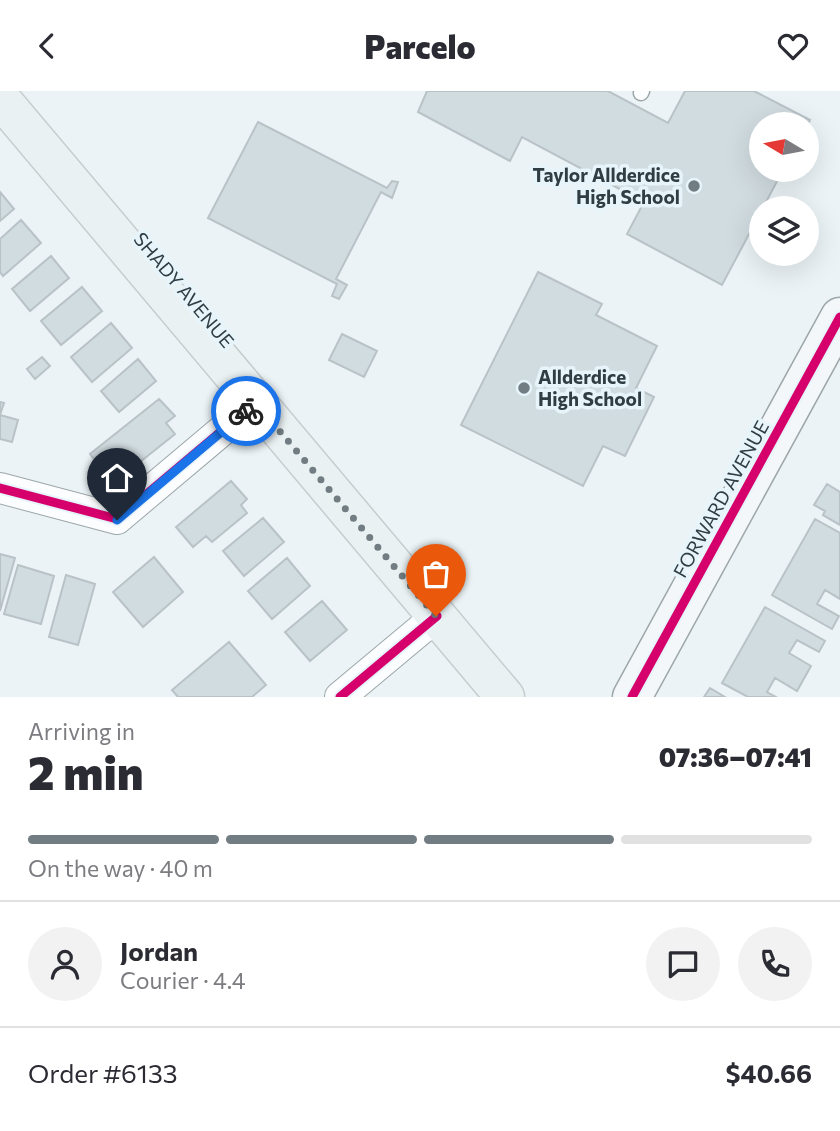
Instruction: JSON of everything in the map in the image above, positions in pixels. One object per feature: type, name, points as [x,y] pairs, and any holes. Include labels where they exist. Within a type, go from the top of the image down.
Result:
[{"type":"main road","name":"SHADY AVENUE","points":[[10,100],[256,403],[505,697]]},
{"type":"main road","name":"FORWARD AVENUE","points":[[632,697],[840,317]]},
{"type":"street","points":[[0,488],[117,520],[256,403]]},
{"type":"street","points":[[341,697],[436,616]]},
{"type":"building","name":"Taylor Allderdice High School","points":[[427,91],[608,91],[668,123],[685,91],[754,91],[795,112],[749,112],[749,182],[777,182],[769,196],[749,196],[749,234],[722,285],[627,234],[644,202],[522,137],[510,161],[418,112]]},
{"type":"building","points":[[258,122],[387,188],[392,181],[398,182],[392,198],[381,192],[336,279],[347,285],[339,299],[332,296],[337,284],[208,218]]},
{"type":"building","points":[[0,192],[14,209],[0,221]]},
{"type":"building","points":[[21,220],[41,243],[3,276],[0,272],[0,239]]},
{"type":"building","points":[[51,256],[69,278],[30,311],[12,289]]},
{"type":"building","points":[[538,272],[602,304],[596,315],[657,346],[636,388],[654,397],[625,456],[603,446],[583,486],[461,425]]},
{"type":"building","points":[[82,287],[102,311],[61,345],[41,321]]},
{"type":"building","points":[[111,323],[132,348],[92,382],[71,357]]},
{"type":"building","points":[[342,334],[377,351],[364,377],[329,360]]},
{"type":"building","points":[[42,357],[50,366],[35,379],[27,369]]},
{"type":"building","points":[[138,359],[156,381],[119,412],[101,391]]},
{"type":"building","points":[[159,399],[175,416],[166,423],[175,434],[130,470],[125,465],[109,478],[90,454]]},
{"type":"building","points":[[0,415],[18,420],[12,442],[0,439]]},
{"type":"building","points":[[231,481],[247,499],[241,505],[247,513],[212,542],[206,536],[193,547],[176,527]]},
{"type":"building","points":[[827,484],[840,492],[840,525],[823,515],[825,511],[814,505]]},
{"type":"building","points":[[263,518],[284,542],[244,576],[223,551]]},
{"type":"building","points":[[815,519],[840,533],[840,599],[825,590],[817,604],[839,616],[832,629],[772,595]]},
{"type":"building","points":[[0,554],[15,558],[0,611]]},
{"type":"building","points":[[154,557],[183,592],[143,627],[113,592]]},
{"type":"building","points":[[287,558],[310,586],[272,619],[248,591]]},
{"type":"building","points":[[18,565],[54,576],[41,624],[4,614]]},
{"type":"building","points":[[66,575],[95,584],[78,645],[49,637]]},
{"type":"building","points":[[322,601],[347,630],[310,661],[285,632]]},
{"type":"building","points":[[765,607],[825,641],[819,652],[797,640],[789,653],[811,666],[797,691],[775,678],[767,692],[776,697],[748,697],[722,683]]},
{"type":"building","points":[[229,642],[266,685],[252,697],[178,697],[172,690]]},
{"type":"building","points":[[710,688],[725,697],[704,697]]},
{"type":"cycle path","points":[[632,697],[840,317]]},
{"type":"cycle path","points":[[0,488],[117,519],[256,402]]},
{"type":"cycle path","points":[[340,697],[437,616]]},
{"type":"way so far","points":[[246,411],[256,403],[436,616]]},
{"type":"place","name":"Taylor Allderdice High School","points":[[694,186]]},
{"type":"place","name":"Allderdice High School","points":[[524,388]]},
{"type":"route","points":[[117,520],[246,411]]}]
